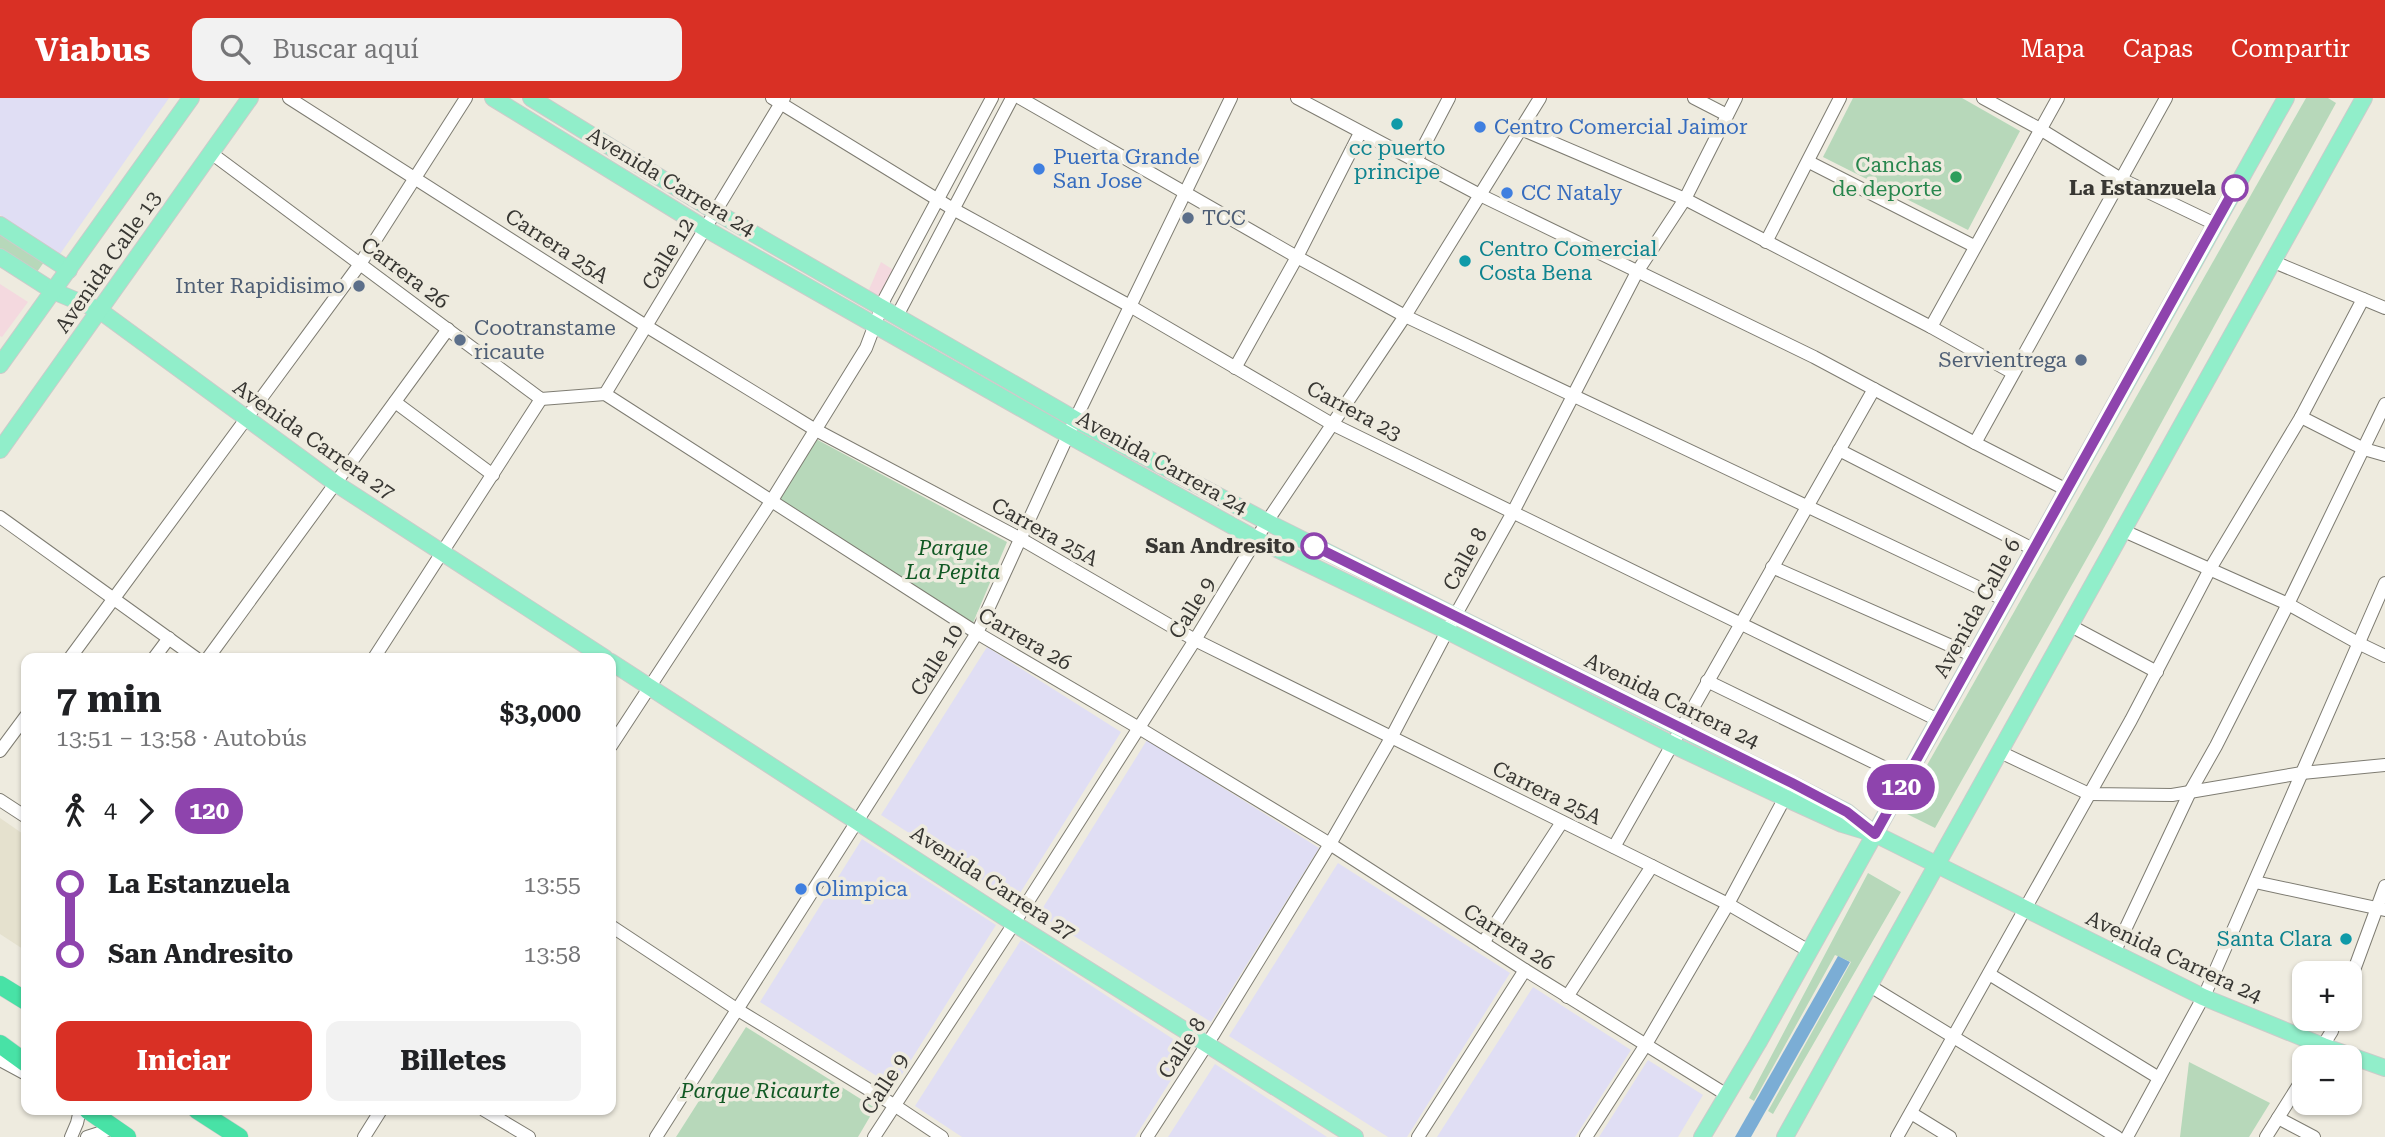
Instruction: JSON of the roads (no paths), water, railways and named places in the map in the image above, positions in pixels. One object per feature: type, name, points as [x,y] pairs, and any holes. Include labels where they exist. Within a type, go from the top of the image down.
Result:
[{"type":"highway","points":[[0,985],[21,997]]},
{"type":"highway","points":[[0,1044],[21,1059]]},
{"type":"highway","points":[[96,1115],[121,1133]]},
{"type":"highway","points":[[205,1115],[239,1137]]},
{"type":"main road","name":"Avenida Calle 13","points":[[0,365],[191,98]]},
{"type":"main road","name":"Avenida Calle 13","points":[[0,450],[99,310],[216,156],[250,98]]},
{"type":"main road","name":"Avenida Carrera 24","points":[[493,98],[706,229],[1256,539],[1680,728],[1842,824],[1875,834],[2304,1045]]},
{"type":"main road","name":"Avenida Carrera 24","points":[[531,98],[716,212],[1075,420],[1671,744],[1788,791]]},
{"type":"main road","name":"Avenida Calle 6","points":[[1702,1137],[1875,834],[2286,98]]},
{"type":"main road","points":[[1785,1137],[2364,98]]},
{"type":"main road","points":[[551,133],[561,117]]},
{"type":"main road","points":[[0,225],[69,270]]},
{"type":"main road","name":"Avenida Carrera 27","points":[[0,257],[53,291],[99,310],[335,484],[597,653]]},
{"type":"main road","name":"Avenida Carrera 27","points":[[616,665],[1014,923],[1355,1137]]},
{"type":"main road","name":"Avenida Carrera 24","points":[[2362,1062],[2385,1068]]},
{"type":"street","name":"Carrera 25A","points":[[289,98],[646,326],[814,429],[1021,539],[1195,640],[1728,904],[1809,951]]},
{"type":"street","points":[[74,653],[360,264],[466,98]]},
{"type":"street","points":[[616,738],[772,500],[866,348],[881,307],[992,98]]},
{"type":"street","points":[[897,316],[1012,98]]},
{"type":"street","points":[[1020,98],[1405,316],[2005,600]]},
{"type":"street","name":"Calle 10","points":[[656,1137],[977,633],[1075,420],[1231,98]]},
{"type":"street","points":[[1297,98],[1478,194],[1814,357],[2067,490]]},
{"type":"street","points":[[1416,161],[1449,98]]},
{"type":"street","name":"Calle 9","points":[[874,1137],[1195,640],[1256,539],[1405,316],[1478,194],[1540,98]]},
{"type":"street","points":[[1694,98],[1727,115]]},
{"type":"street","name":"Calle 8","points":[[1147,1137],[1330,844],[1391,738],[1637,272],[1685,200],[1736,98]]},
{"type":"street","points":[[1766,242],[1840,98]]},
{"type":"street","points":[[1983,98],[2040,129],[2120,179],[2215,224]]},
{"type":"street","points":[[1931,327],[2058,98]]},
{"type":"street","points":[[1975,443],[2166,98]]},
{"type":"street","name":"Carrera 23","points":[[780,100],[953,209],[1130,306],[1332,424],[1938,720]]},
{"type":"street","name":"Calle 12","points":[[605,394],[706,229],[780,100]]},
{"type":"street","points":[[1521,129],[1685,200],[1931,327],[2013,373]]},
{"type":"street","points":[[1235,368],[1297,257],[1360,133]]},
{"type":"street","name":"Carrera 26","points":[[216,156],[541,399]]},
{"type":"street","points":[[1809,162],[1974,246]]},
{"type":"street","points":[[2274,262],[2385,308]]},
{"type":"street","points":[[1898,1137],[2157,672],[2210,569],[2301,417],[2363,299]]},
{"type":"street","points":[[212,653],[447,329]]},
{"type":"street","points":[[1614,847],[1874,389]]},
{"type":"street","name":"Carrera 26","points":[[605,394],[977,633],[1139,727],[1330,844],[1567,997],[1727,1095]]},
{"type":"street","points":[[377,653],[541,399],[605,394]]},
{"type":"street","points":[[395,402],[493,475]]},
{"type":"street","points":[[2114,953],[2190,792],[2288,604],[2385,404]]},
{"type":"street","points":[[2301,417],[2364,449],[2385,455]]},
{"type":"street","points":[[1839,450],[2033,549]]},
{"type":"street","points":[[0,517],[189,653]]},
{"type":"street","points":[[2124,531],[2288,604],[2385,656]]},
{"type":"street","points":[[1772,567],[1974,656]]},
{"type":"street","points":[[2127,1137],[2203,997],[2385,583]]},
{"type":"street","points":[[2071,626],[2157,672]]},
{"type":"street","points":[[158,653],[169,638]]},
{"type":"street","points":[[1707,681],[1906,778]]},
{"type":"street","points":[[0,751],[21,723]]},
{"type":"street","points":[[2000,752],[2089,794],[2172,795],[2302,773],[2385,765]]},
{"type":"street","points":[[1586,1137],[1645,1046],[1728,904],[1788,791]]},
{"type":"street","points":[[0,800],[21,814]]},
{"type":"street","points":[[1483,943],[1562,822]]},
{"type":"street","points":[[1567,997],[1652,866]]},
{"type":"street","points":[[2255,882],[2381,909]]},
{"type":"street","points":[[2359,961],[2381,909],[2385,886]]},
{"type":"street","points":[[616,929],[738,1010],[942,1137]]},
{"type":"street","points":[[1418,1137],[1525,970]]},
{"type":"street","points":[[1989,974],[2159,1078]]},
{"type":"street","points":[[1870,986],[2117,1137]]},
{"type":"street","points":[[0,1060],[21,1071]]},
{"type":"street","points":[[2266,1137],[2292,1096]]},
{"type":"street","points":[[1911,1113],[1950,1137]]},
{"type":"street","points":[[71,1137],[79,1115]]},
{"type":"street","points":[[364,1137],[379,1115]]},
{"type":"street","points":[[492,1115],[529,1137]]},
{"type":"street","points":[[2278,1118],[2314,1137]]},
{"type":"street","points":[[87,1137],[121,1133]]},
{"type":"water","points":[[1838,956],[1850,962],[1751,1137],[1735,1137]]},
{"type":"place","name":"cc puerto principe","points":[[1397,124]]},
{"type":"place","name":"Centro Comercial Jaimor","points":[[1480,127]]},
{"type":"place","name":"Puerta Grande San Jose","points":[[1039,169]]},
{"type":"place","name":"Canchas de deporte","points":[[1956,177]]},
{"type":"place","name":"La Estanzuela","points":[[2235,188]]},
{"type":"place","name":"CC Nataly","points":[[1507,193]]},
{"type":"place","name":"TCC","points":[[1188,218]]},
{"type":"place","name":"Centro Comercial Costa Bena","points":[[1465,261]]},
{"type":"place","name":"Inter Rapidisimo","points":[[359,286]]},
{"type":"place","name":"Cootranstame ricaute","points":[[460,340]]},
{"type":"place","name":"Servientrega","points":[[2081,360]]},
{"type":"place","name":"San Andresito","points":[[1314,546]]},
{"type":"place","name":"Olimpica","points":[[801,889]]},
{"type":"place","name":"Santa Clara","points":[[2346,939]]},
{"type":"park label","name":"Parque La Pepita","points":[[953,560]]},
{"type":"park label","name":"Parque Ricaurte","points":[[760,1091]]}]
